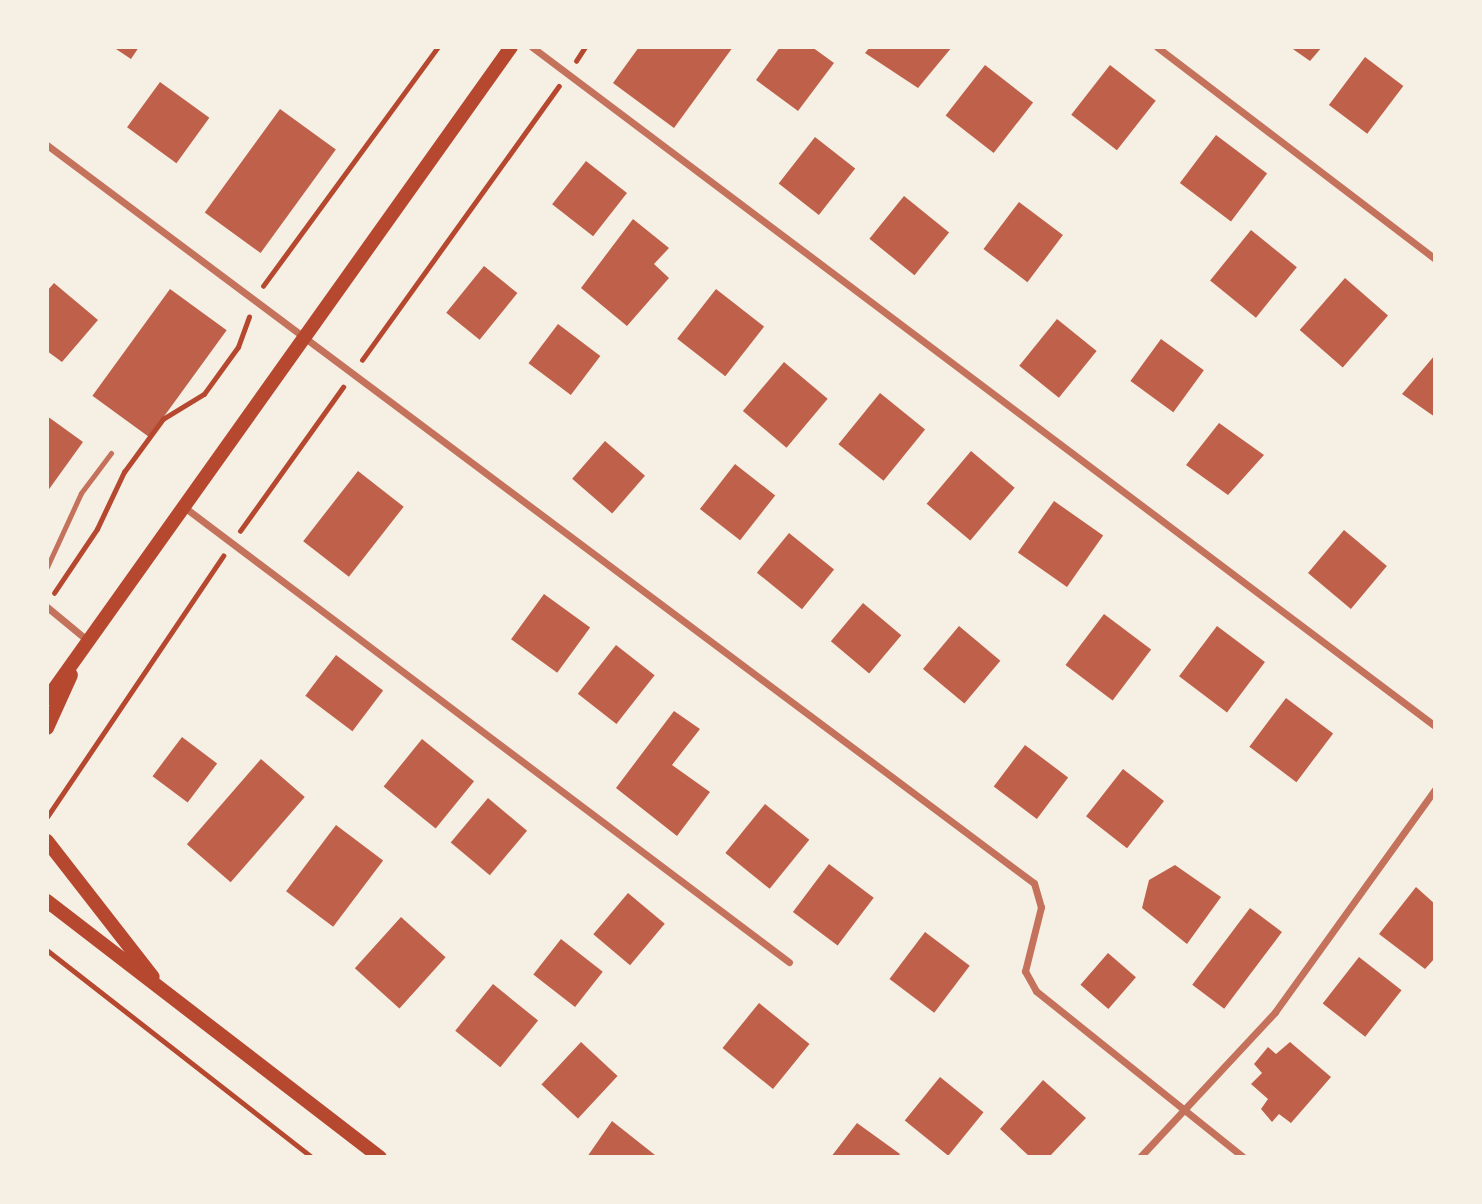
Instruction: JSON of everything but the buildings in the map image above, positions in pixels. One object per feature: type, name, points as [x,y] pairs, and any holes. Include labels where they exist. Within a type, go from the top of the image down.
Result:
[{"type":"main road","points":[[47,699],[511,47]]},
{"type":"main road","points":[[47,728],[87,640]]},
{"type":"main road","points":[[47,841],[167,994]]},
{"type":"main road","points":[[47,901],[380,1157]]},
{"type":"street","points":[[532,47],[1435,726]]},
{"type":"street","points":[[1157,47],[1435,259]]},
{"type":"street","points":[[47,145],[253,304],[1034,883],[1041,907],[1025,971],[1036,991],[1243,1157]]},
{"type":"street","points":[[184,507],[789,962]]},
{"type":"street","points":[[47,605],[87,640]]},
{"type":"street","points":[[1140,1157],[1185,1112],[1275,1012],[1435,789]]},
{"type":"lane","points":[[47,567],[81,493],[111,453]]},
{"type":"path","points":[[47,605],[163,419],[204,394],[238,347],[253,304],[272,267],[438,47]]},
{"type":"path","points":[[47,817],[232,543],[585,47]]},
{"type":"path","points":[[47,950],[312,1157]]}]
